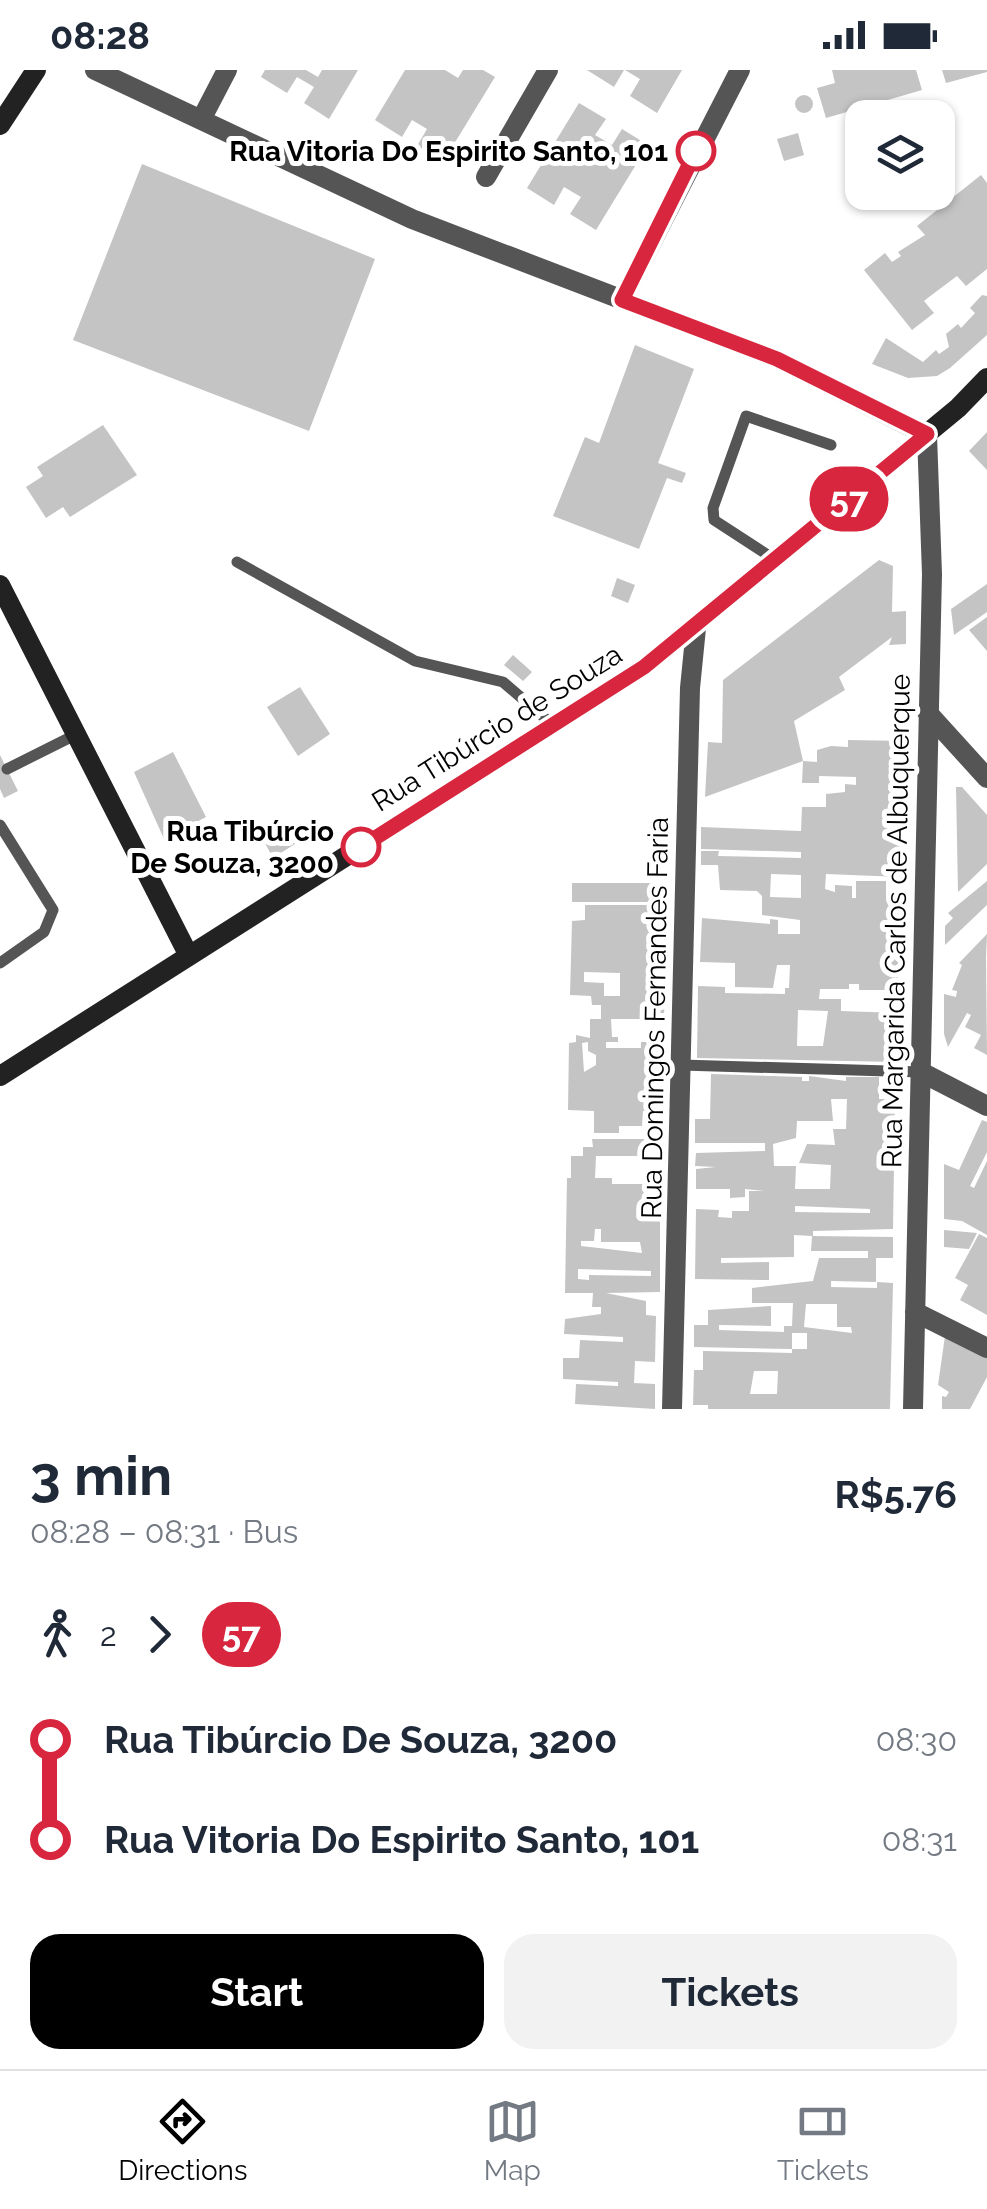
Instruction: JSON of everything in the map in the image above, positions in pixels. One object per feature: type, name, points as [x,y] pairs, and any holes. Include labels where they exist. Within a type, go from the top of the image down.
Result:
[{"type":"main road","points":[[0,125],[36,70]]},
{"type":"main road","name":"Rua Tibúrcio de Souza","points":[[0,1076],[553,725],[696,628],[927,434],[987,378]]},
{"type":"main road","points":[[0,584],[188,956]]},
{"type":"street","points":[[95,70],[412,219],[777,359],[927,434]]},
{"type":"street","points":[[202,118],[226,70]]},
{"type":"street","points":[[486,178],[548,70]]},
{"type":"street","points":[[622,300],[740,70]]},
{"type":"street","name":"Rua Margarida Carlos de Albuquerque","points":[[913,1409],[932,574],[927,434]]},
{"type":"street","name":"Rua Domingos Fernandes Faria","points":[[672,1409],[690,688],[696,628]]},
{"type":"street","points":[[927,712],[987,778]]},
{"type":"street","points":[[920,1072],[987,1106]]},
{"type":"street","points":[[916,1312],[987,1348]]},
{"type":"lane","points":[[777,560],[714,520],[713,508],[746,416],[831,445]]},
{"type":"lane","points":[[237,562],[416,661],[503,682],[553,725]]},
{"type":"lane","points":[[7,769],[75,735]]},
{"type":"lane","points":[[0,825],[53,910],[44,932],[0,963]]},
{"type":"lane","points":[[681,1065],[920,1072]]},
{"type":"building","points":[[265,70],[306,70],[318,77],[322,70],[358,70],[329,119],[304,103],[314,87],[297,77],[287,93],[261,77]]},
{"type":"building","points":[[405,70],[445,70],[458,78],[463,70],[483,70],[495,77],[443,162],[417,146],[427,129],[412,120],[402,137],[375,120]]},
{"type":"building","points":[[587,70],[624,70],[614,87]]},
{"type":"building","points":[[625,70],[682,70],[657,113],[630,96],[640,79]]},
{"type":"building","points":[[832,70],[916,70],[922,90],[888,100],[845,100],[845,112],[826,118],[817,88],[835,83]]},
{"type":"building","points":[[942,70],[987,70],[987,72],[946,83]]},
{"type":"building","points":[[804,95],[813,104],[804,113],[795,104]]},
{"type":"building","points":[[579,103],[606,119],[595,135],[612,145],[622,129],[648,145],[596,230],[570,214],[581,197],[564,187],[554,205],[527,188]]},
{"type":"building","points":[[798,133],[804,155],[784,161],[777,139]]},
{"type":"building","points":[[142,164],[375,259],[309,431],[73,340]]},
{"type":"building","points":[[981,175],[987,183],[987,269],[966,286],[957,276],[924,301],[934,313],[912,330],[864,270],[885,253],[892,262],[901,256],[898,252],[925,235],[917,226],[937,210],[955,210],[955,196]]},
{"type":"building","points":[[982,295],[987,296],[987,335],[950,368],[937,376],[908,378],[872,364],[886,338],[923,362],[936,350],[939,354],[949,347],[946,334],[958,324],[961,328],[975,313],[970,308]]},
{"type":"building","points":[[635,345],[694,369],[658,463],[686,473],[682,483],[667,478],[639,549],[553,516],[585,437],[599,443]]},
{"type":"building","points":[[103,425],[137,475],[70,517],[63,507],[46,518],[26,487],[43,476],[37,467]]},
{"type":"building","points":[[987,432],[987,470],[969,451]]},
{"type":"building","points":[[879,560],[893,566],[892,612],[906,611],[906,644],[889,645],[892,637],[839,677],[845,690],[794,721],[803,761],[705,797],[708,742],[722,743],[723,680]]},
{"type":"building","points":[[617,578],[635,585],[628,603],[611,596]]},
{"type":"building","points":[[987,584],[987,612],[954,635],[951,609]]},
{"type":"building","points":[[987,617],[987,651],[969,630]]},
{"type":"building","points":[[513,655],[532,672],[523,681],[504,665]]},
{"type":"building","points":[[300,687],[330,734],[298,756],[267,707]]},
{"type":"building","points":[[848,740],[904,741],[901,877],[826,874],[825,889],[835,892],[835,885],[852,886],[852,898],[856,898],[856,881],[886,881],[886,899],[900,899],[903,922],[898,922],[898,929],[903,929],[897,990],[859,990],[859,984],[849,984],[849,989],[820,989],[819,999],[841,999],[841,1011],[899,1013],[896,1062],[697,1058],[698,986],[725,987],[725,993],[785,994],[790,965],[777,965],[773,988],[735,987],[735,963],[700,962],[702,918],[770,924],[770,919],[778,920],[778,934],[800,934],[800,920],[762,915],[762,896],[757,891],[720,890],[718,865],[701,865],[701,851],[719,851],[718,856],[801,858],[801,852],[701,849],[701,827],[801,831],[802,807],[826,807],[826,794],[845,792],[845,784],[856,785],[856,777],[819,776],[819,783],[802,783],[803,761],[817,762],[817,750],[848,747]],"holes":[[[771,874],[801,875],[801,898],[770,897]],[[798,1010],[828,1011],[823,1046],[797,1046]]]},
{"type":"building","points":[[173,752],[206,817],[164,839],[134,772]]},
{"type":"building","points":[[0,755],[18,791],[4,798],[0,789]]},
{"type":"building","points":[[956,787],[962,787],[987,815],[987,864],[958,892]]},
{"type":"building","points":[[288,830],[295,844],[273,858],[265,843]]},
{"type":"building","points":[[987,881],[987,905],[945,945],[945,926],[953,918],[948,913]]},
{"type":"building","points":[[572,883],[667,883],[664,1019],[611,1019],[612,1037],[618,1037],[618,1042],[606,1042],[606,1048],[641,1048],[641,1042],[663,1042],[662,1111],[643,1111],[642,1126],[619,1126],[619,1133],[594,1133],[594,1111],[568,1110],[569,1043],[576,1042],[576,1035],[590,1038],[590,1019],[601,1019],[601,1005],[592,1005],[591,996],[570,995],[572,921],[585,920],[585,905],[649,905],[572,902]],"holes":[[[584,972],[620,973],[620,996],[604,996],[604,983],[584,982]],[[588,1042],[588,1051],[596,1055],[596,1065],[584,1072],[582,1043]]]},
{"type":"building","points":[[987,934],[987,1055],[974,1048],[981,1035],[965,1027],[971,1015],[967,1013],[948,1047],[944,1034],[944,994],[956,997],[957,991],[952,990],[962,965],[959,963]]},
{"type":"building","points":[[711,1074],[802,1077],[802,1081],[809,1081],[809,1076],[846,1081],[846,1077],[879,1077],[879,1099],[895,1099],[893,1229],[813,1231],[813,1236],[893,1237],[893,1258],[876,1258],[876,1282],[831,1281],[831,1287],[877,1288],[877,1282],[893,1283],[890,1409],[708,1409],[708,1405],[693,1405],[694,1370],[703,1370],[703,1351],[792,1353],[792,1349],[694,1347],[694,1325],[708,1325],[708,1310],[771,1306],[771,1326],[719,1325],[719,1330],[784,1332],[784,1326],[792,1326],[793,1303],[752,1303],[752,1288],[813,1281],[819,1258],[868,1258],[868,1251],[811,1251],[812,1236],[794,1235],[794,1257],[721,1258],[721,1263],[769,1262],[769,1280],[695,1279],[696,1209],[719,1210],[718,1217],[732,1218],[732,1211],[749,1211],[749,1191],[765,1191],[745,1189],[745,1197],[730,1198],[730,1189],[696,1189],[696,1169],[716,1167],[695,1166],[696,1153],[765,1151],[765,1143],[695,1143],[695,1119],[710,1119]],"holes":[[[831,1099],[847,1099],[846,1129],[833,1129],[835,1145],[807,1144],[799,1163],[831,1165],[830,1189],[795,1189],[796,1166],[774,1166],[773,1144],[796,1138],[797,1121],[833,1121]],[[795,1206],[870,1209],[870,1213],[795,1212]],[[806,1304],[837,1304],[837,1327],[851,1327],[852,1333],[804,1327]],[[792,1333],[807,1333],[807,1349],[792,1349]],[[754,1371],[778,1371],[777,1394],[750,1394]]]},
{"type":"building","points":[[982,1120],[987,1122],[987,1152],[970,1186],[974,1188],[987,1161],[987,1235],[962,1221],[944,1219],[944,1164],[959,1170]]},
{"type":"building","points":[[592,1139],[644,1139],[644,1156],[596,1156],[595,1178],[612,1178],[612,1184],[643,1184],[643,1179],[660,1179],[660,1292],[606,1293],[646,1301],[646,1315],[656,1316],[655,1362],[635,1361],[634,1383],[655,1384],[655,1409],[575,1404],[576,1384],[618,1386],[618,1382],[563,1379],[563,1358],[579,1358],[580,1340],[623,1342],[623,1337],[564,1334],[565,1319],[601,1314],[601,1307],[592,1307],[593,1293],[565,1293],[567,1178],[571,1178],[571,1156],[583,1156],[583,1147],[593,1147]],"holes":[[[595,1229],[601,1229],[601,1242],[640,1242],[642,1253],[581,1246],[581,1241],[594,1241]],[[578,1269],[651,1271],[651,1276],[589,1275],[589,1280],[578,1279]]]},
{"type":"building","points":[[944,1230],[977,1233],[969,1249],[944,1247]]},
{"type":"building","points":[[979,1234],[987,1238],[987,1315],[960,1300],[968,1285],[955,1278]]},
{"type":"building","points":[[945,1336],[987,1357],[987,1377],[970,1409],[942,1409],[942,1396],[949,1392],[938,1385]]},
{"type":"bus line","name":"57","points":[[361,847],[644,667],[927,434],[777,359],[622,300],[696,151]]},
{"type":"place","name":"Rua Vitoria Do Espirito Santo, 101","points":[[696,151]]},
{"type":"place","name":"Rua Tibúrcio De Souza, 3200","points":[[361,847]]}]
